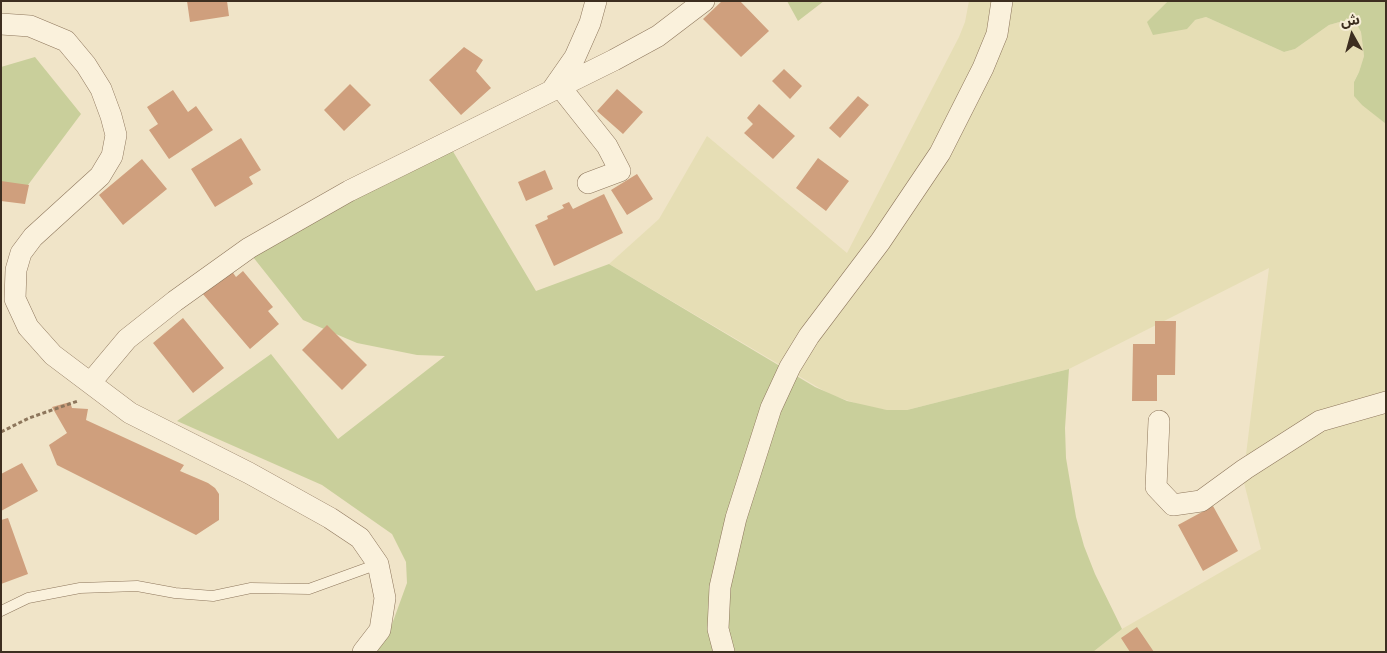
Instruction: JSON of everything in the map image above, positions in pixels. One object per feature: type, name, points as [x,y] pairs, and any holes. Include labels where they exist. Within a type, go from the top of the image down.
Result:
[{"type":"street","points":[[555,91],[575,57],[590,23],[596,1]]},
{"type":"street","points":[[91,382],[127,339],[249,248],[350,191],[555,91],[658,36],[704,1]]},
{"type":"street","points":[[724,652],[718,629],[720,586],[736,518],[771,408],[790,367],[809,336],[880,242],[940,153],[983,68],[997,34],[1002,1]]},
{"type":"street","points":[[1,24],[30,26],[66,41],[86,65],[101,89],[116,135],[112,156],[100,176],[34,237],[21,253],[16,270],[15,299],[28,327],[53,355],[130,413],[249,472],[330,518],[360,538],[378,564],[385,598],[380,630],[364,652]]},
{"type":"street","points":[[555,91],[607,146],[620,171],[588,183]]},
{"type":"street","points":[[1159,421],[1156,487],[1173,505],[1201,501],[1245,469],[1284,446],[1302,431],[1320,421],[1386,402]]},
{"type":"lane","points":[[1,611],[28,598],[80,588],[137,586],[175,593],[213,596],[250,588],[309,589],[378,564]]},
{"type":"path","points":[[1,432],[29,418],[78,402],[91,382]]},
{"type":"shaded area","points":[[969,1],[1168,1],[1156,13],[1195,20],[1206,17],[1284,52],[1295,49],[1329,25],[1343,21],[1355,21],[1361,32],[1364,56],[1354,82],[1375,115],[1386,124],[1386,652],[1093,652],[1122,629],[1261,549],[1243,479],[1269,268],[1069,369],[907,410],[887,410],[867,407],[831,395],[609,264],[659,219],[707,136],[847,253],[959,37],[965,22]]},
{"type":"green space","points":[[787,1],[824,1],[798,21]]},
{"type":"green space","points":[[1168,1],[1386,1],[1386,124],[1362,105],[1354,96],[1354,82],[1364,56],[1361,32],[1355,21],[1343,21],[1329,25],[1295,49],[1284,52],[1206,17],[1195,20],[1187,29],[1153,35],[1147,22]]},
{"type":"green space","points":[[35,57],[81,114],[19,197],[1,195],[1,67]]},
{"type":"green space","points":[[445,138],[536,291],[609,264],[815,387],[847,401],[887,410],[907,410],[1069,369],[1065,428],[1066,458],[1076,517],[1084,546],[1095,574],[1122,629],[1093,652],[376,652],[387,638],[407,583],[406,562],[392,534],[322,485],[177,421],[271,354],[338,439],[445,356],[417,355],[357,343],[303,320],[253,257]]},
{"type":"building","points":[[187,1],[227,1],[229,16],[190,22]]},
{"type":"building","points":[[722,1],[740,1],[769,31],[741,57],[703,19]]},
{"type":"building","points":[[464,47],[483,60],[476,71],[491,88],[461,115],[429,80]]},
{"type":"building","points":[[784,69],[802,86],[790,99],[772,81]]},
{"type":"building","points":[[350,84],[371,105],[344,131],[324,110]]},
{"type":"building","points":[[617,89],[643,112],[623,134],[597,111]]},
{"type":"building","points":[[173,90],[188,112],[196,106],[213,130],[169,159],[149,130],[158,124],[147,107]]},
{"type":"building","points":[[858,96],[869,105],[840,138],[829,128]]},
{"type":"building","points":[[759,104],[795,136],[773,159],[744,133],[753,124],[747,118]]},
{"type":"building","points":[[241,138],[261,170],[249,177],[253,184],[215,207],[191,169]]},
{"type":"building","points":[[818,158],[849,181],[826,211],[796,188]]},
{"type":"building","points":[[142,159],[167,189],[123,225],[99,195]]},
{"type":"building","points":[[545,170],[553,189],[526,201],[518,182]]},
{"type":"building","points":[[637,174],[653,199],[627,215],[611,190]]},
{"type":"building","points":[[1,181],[29,185],[25,204],[1,201]]},
{"type":"building","points":[[604,194],[623,233],[554,266],[535,225],[548,219],[547,216],[564,208],[562,205],[569,202],[573,209]]},
{"type":"building","points":[[231,270],[236,277],[243,271],[273,307],[268,311],[279,324],[250,349],[202,293]]},
{"type":"building","points":[[183,318],[224,368],[193,393],[153,343]]},
{"type":"building","points":[[1155,321],[1176,321],[1175,375],[1157,375],[1157,401],[1132,401],[1133,344],[1155,344]]},
{"type":"building","points":[[327,325],[367,365],[342,390],[302,350]]},
{"type":"building","points":[[70,402],[72,408],[88,409],[86,420],[184,465],[180,471],[215,488],[219,494],[219,520],[196,535],[57,465],[49,445],[67,433],[52,407]]},
{"type":"building","points":[[22,463],[38,491],[1,511],[1,474]]},
{"type":"building","points":[[1213,506],[1238,551],[1203,571],[1178,525]]},
{"type":"building","points":[[8,518],[28,574],[1,584],[1,520]]},
{"type":"building","points":[[1137,627],[1154,652],[1130,652],[1121,638]]}]
